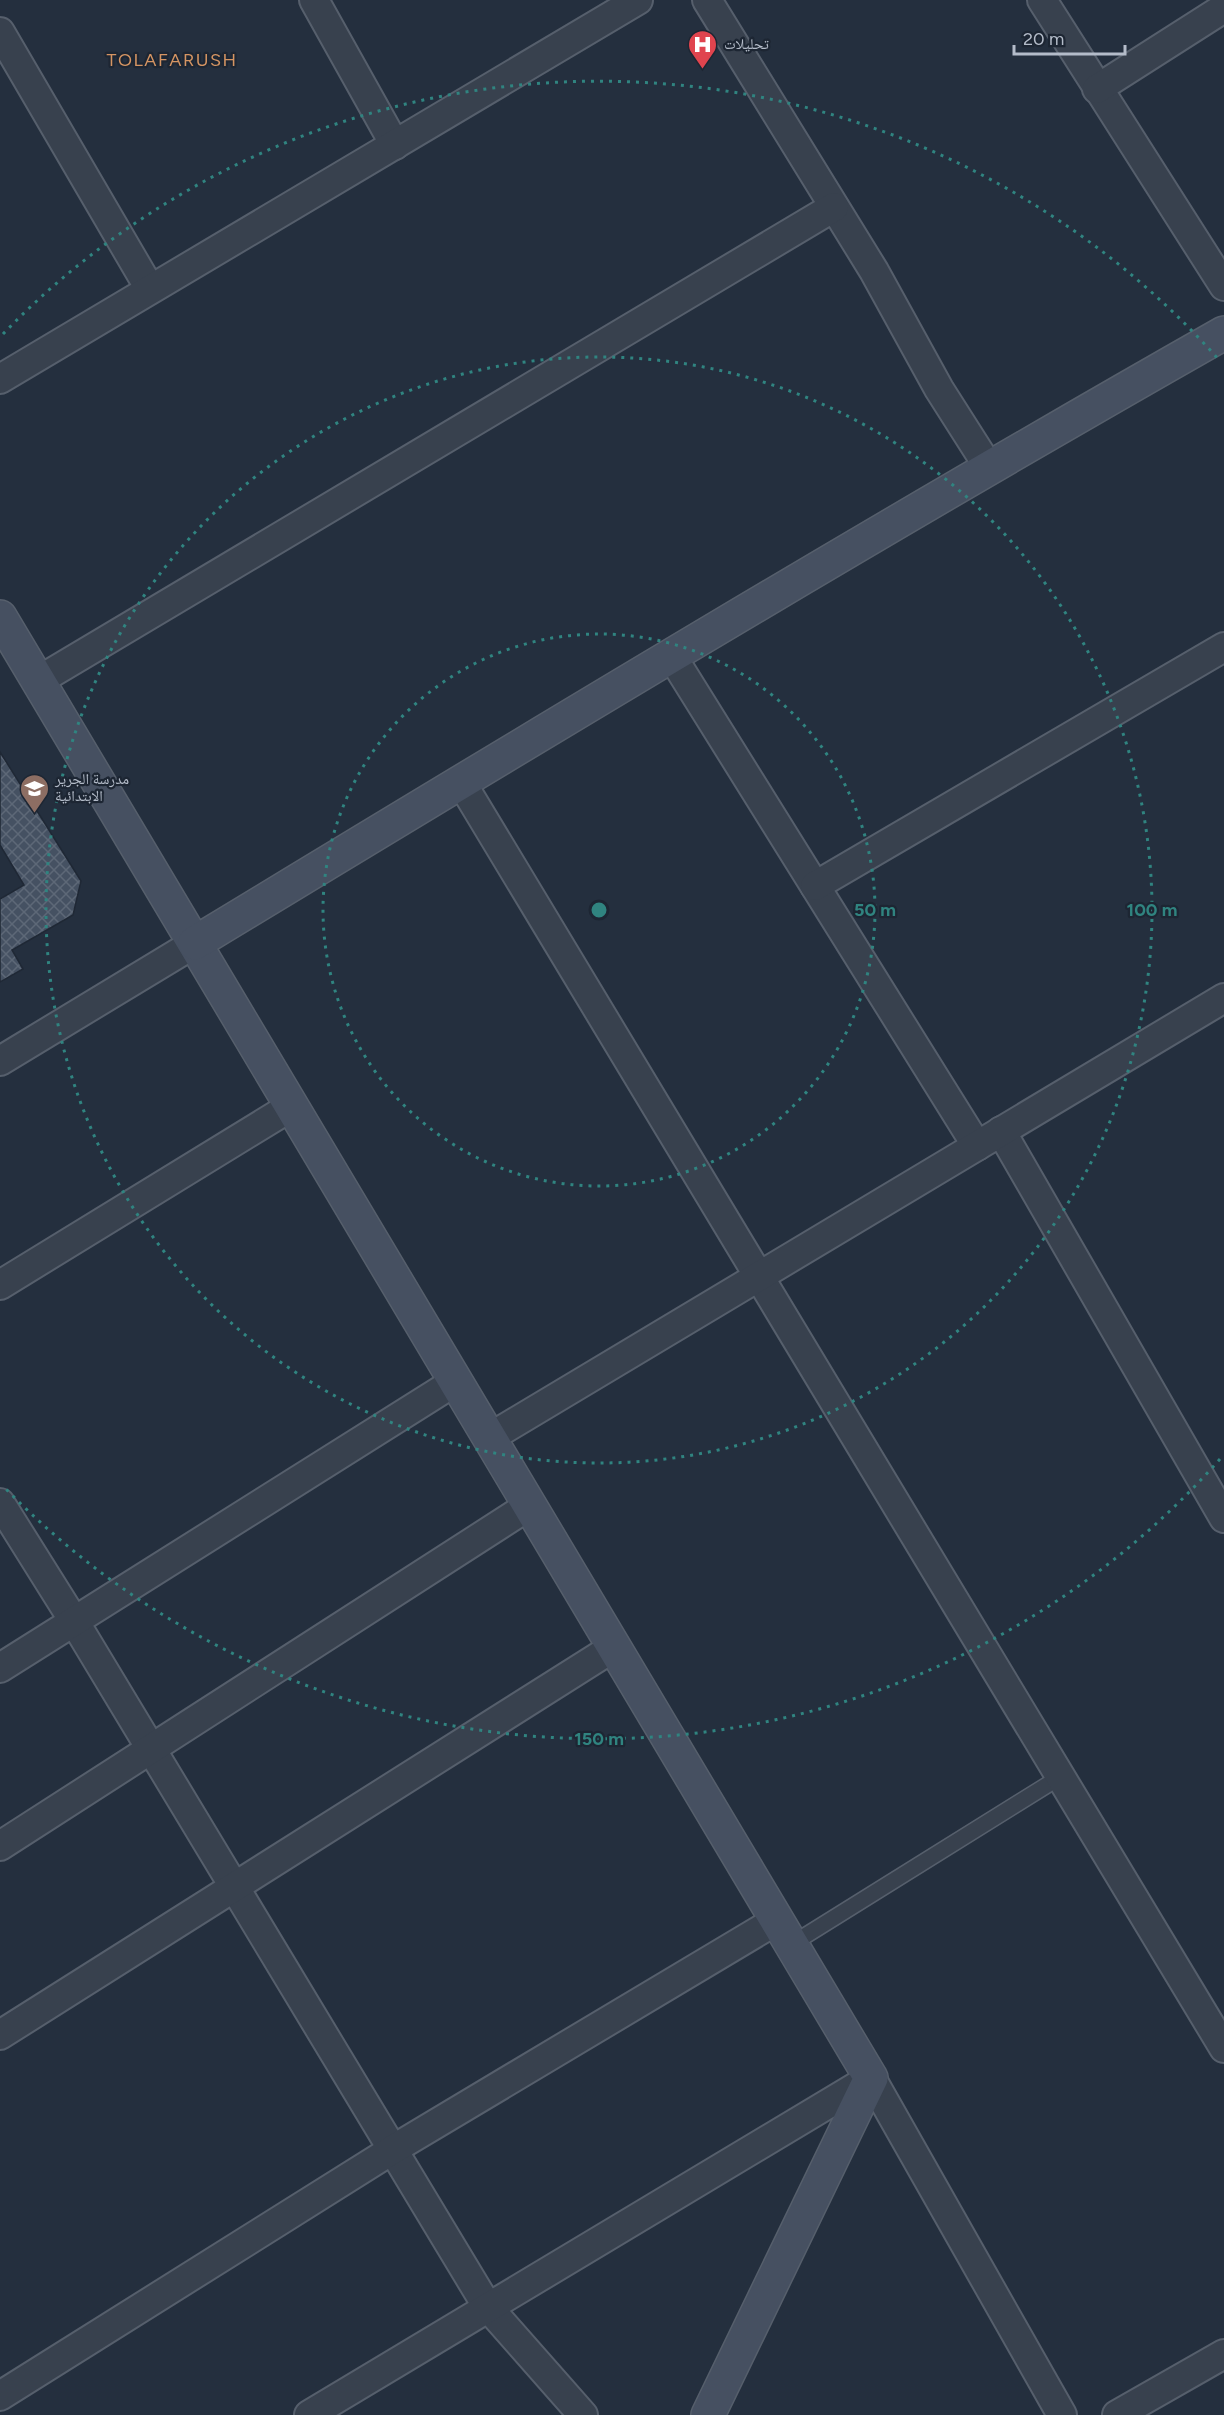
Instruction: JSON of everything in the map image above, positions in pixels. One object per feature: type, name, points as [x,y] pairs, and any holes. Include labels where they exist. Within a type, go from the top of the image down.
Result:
[{"type":"street","points":[[314,0],[395,145]]},
{"type":"street","points":[[707,0],[874,271],[939,389],[988,466]]},
{"type":"street","points":[[1042,0],[1224,286]]},
{"type":"street","points":[[0,379],[395,145],[622,4]]},
{"type":"street","points":[[1098,89],[1224,8]]},
{"type":"street","points":[[0,32],[150,289]]},
{"type":"street","points":[[38,681],[834,207]]},
{"type":"street","points":[[0,1061],[671,654],[988,466],[1224,333]]},
{"type":"street","points":[[0,617],[785,1932],[871,2078],[1062,2415]]},
{"type":"street","points":[[815,885],[1224,647]]},
{"type":"street","points":[[671,654],[977,1146]]},
{"type":"street","points":[[461,782],[1224,2048]]},
{"type":"street","points":[[489,1438],[1224,998]]},
{"type":"street","points":[[0,1285],[292,1106]]},
{"type":"street","points":[[1001,1131],[1224,1518]]},
{"type":"street","points":[[0,1668],[456,1381]]},
{"type":"street","points":[[0,1503],[74,1621],[487,2306],[583,2415]]},
{"type":"street","points":[[0,1846],[530,1505]]},
{"type":"street","points":[[0,2035],[614,1647]]},
{"type":"street","points":[[0,2396],[393,2150],[785,1932]]},
{"type":"street","points":[[309,2415],[487,2306],[871,2078]]},
{"type":"street","points":[[708,2415],[871,2078]]},
{"type":"street","points":[[1117,2415],[1224,2354]]},
{"type":"lane","points":[[785,1932],[1060,1777]]},
{"type":"building","points":[[0,752],[81,881],[73,915],[12,950],[23,969],[0,982],[0,899],[24,885],[0,845]]},
{"type":"place","name":"تحلیلات","points":[[703,70]]},
{"type":"place","name":"مدرسة الجرير الابتدائية","points":[[34,814]]},
{"type":"district","name":"TOLAFARUSH","points":[[172,60]]}]
